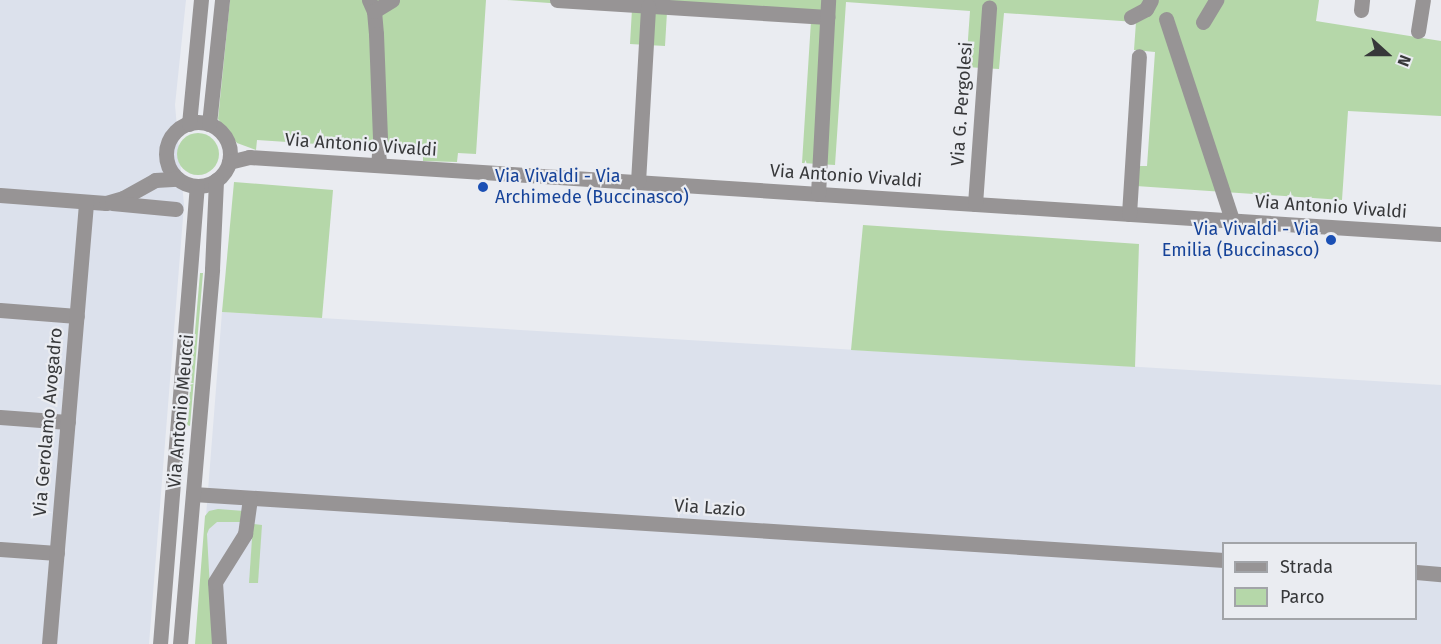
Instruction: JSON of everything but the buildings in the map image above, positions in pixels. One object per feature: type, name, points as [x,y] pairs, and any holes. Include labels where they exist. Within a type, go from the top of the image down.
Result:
[{"type":"street","points":[[189,124],[201,0]]},
{"type":"street","points":[[209,124],[222,0]]},
{"type":"street","points":[[378,165],[380,139],[371,5],[393,0]]},
{"type":"street","points":[[557,0],[827,17]]},
{"type":"street","points":[[818,194],[828,0]]},
{"type":"street","points":[[1131,17],[1146,9],[1151,0]]},
{"type":"street","points":[[1203,22],[1216,0]]},
{"type":"street","points":[[1418,31],[1423,0]]},
{"type":"street","points":[[638,182],[648,6]]},
{"type":"street","name":"Via G. Pergolesi","points":[[975,204],[988,7]]},
{"type":"street","points":[[1166,19],[1232,220]]},
{"type":"street","points":[[1129,214],[1139,56]]},
{"type":"street","points":[[106,203],[123,198],[143,185],[166,178],[177,178],[196,186],[216,180],[229,155],[218,130],[209,124],[189,124],[172,135],[166,154],[143,185]]},
{"type":"street","points":[[166,154],[168,164],[177,178]]},
{"type":"street","name":"Via Antonio Vivaldi","points":[[229,155],[1441,234]]},
{"type":"street","name":"Via Antonio Meucci","points":[[180,644],[212,269],[216,180]]},
{"type":"street","name":"Via Antonio Meucci","points":[[160,644],[196,186]]},
{"type":"street","points":[[0,195],[176,209]]},
{"type":"street","name":"Via Gerolamo Avogadro","points":[[49,644],[86,203]]},
{"type":"street","points":[[0,310],[77,316]]},
{"type":"street","points":[[0,417],[68,422]]},
{"type":"street","name":"Via Lazio","points":[[193,494],[1222,560]]},
{"type":"street","points":[[219,644],[215,582],[245,534],[250,498]]},
{"type":"street","points":[[0,549],[57,554]]},
{"type":"street","points":[[1417,572],[1441,574]]},
{"type":"shaded area","points":[[0,0],[186,0],[175,105],[184,205],[149,644],[0,644]]},
{"type":"shaded area","points":[[222,312],[1441,385],[1441,644],[196,644]]},
{"type":"green space","points":[[230,0],[486,0],[476,154],[458,153],[457,162],[423,161],[423,151],[257,140],[256,150],[237,143],[218,119]]},
{"type":"green space","points":[[507,0],[1319,0],[1316,21],[1441,41],[1441,116],[1348,111],[1342,200],[1136,186],[1138,166],[1147,166],[1155,52],[1134,50],[1136,22],[1004,13],[999,69],[966,67],[970,11],[846,2],[835,165],[802,163],[811,21],[667,12],[665,46],[630,44],[632,9]]},
{"type":"green space","points":[[198,133],[213,139],[219,154],[213,169],[198,175],[183,169],[177,154],[183,139]]},
{"type":"green space","points":[[234,182],[333,190],[322,318],[222,312]]},
{"type":"green space","points":[[863,225],[1139,244],[1135,367],[851,350]]},
{"type":"green space","points":[[200,273],[203,273],[190,426],[187,425]]},
{"type":"green space","points":[[218,509],[244,511],[243,522],[217,522],[207,534],[213,644],[195,644],[205,516],[209,511]]},
{"type":"green space","points":[[253,524],[262,525],[258,583],[249,583]]},
{"type":"place","name":"Via Vivaldi - Via Archimede (Buccinasco)","points":[[483,187]]},
{"type":"place","name":"Via Vivaldi - Via Emilia (Buccinasco)","points":[[1331,240]]}]
